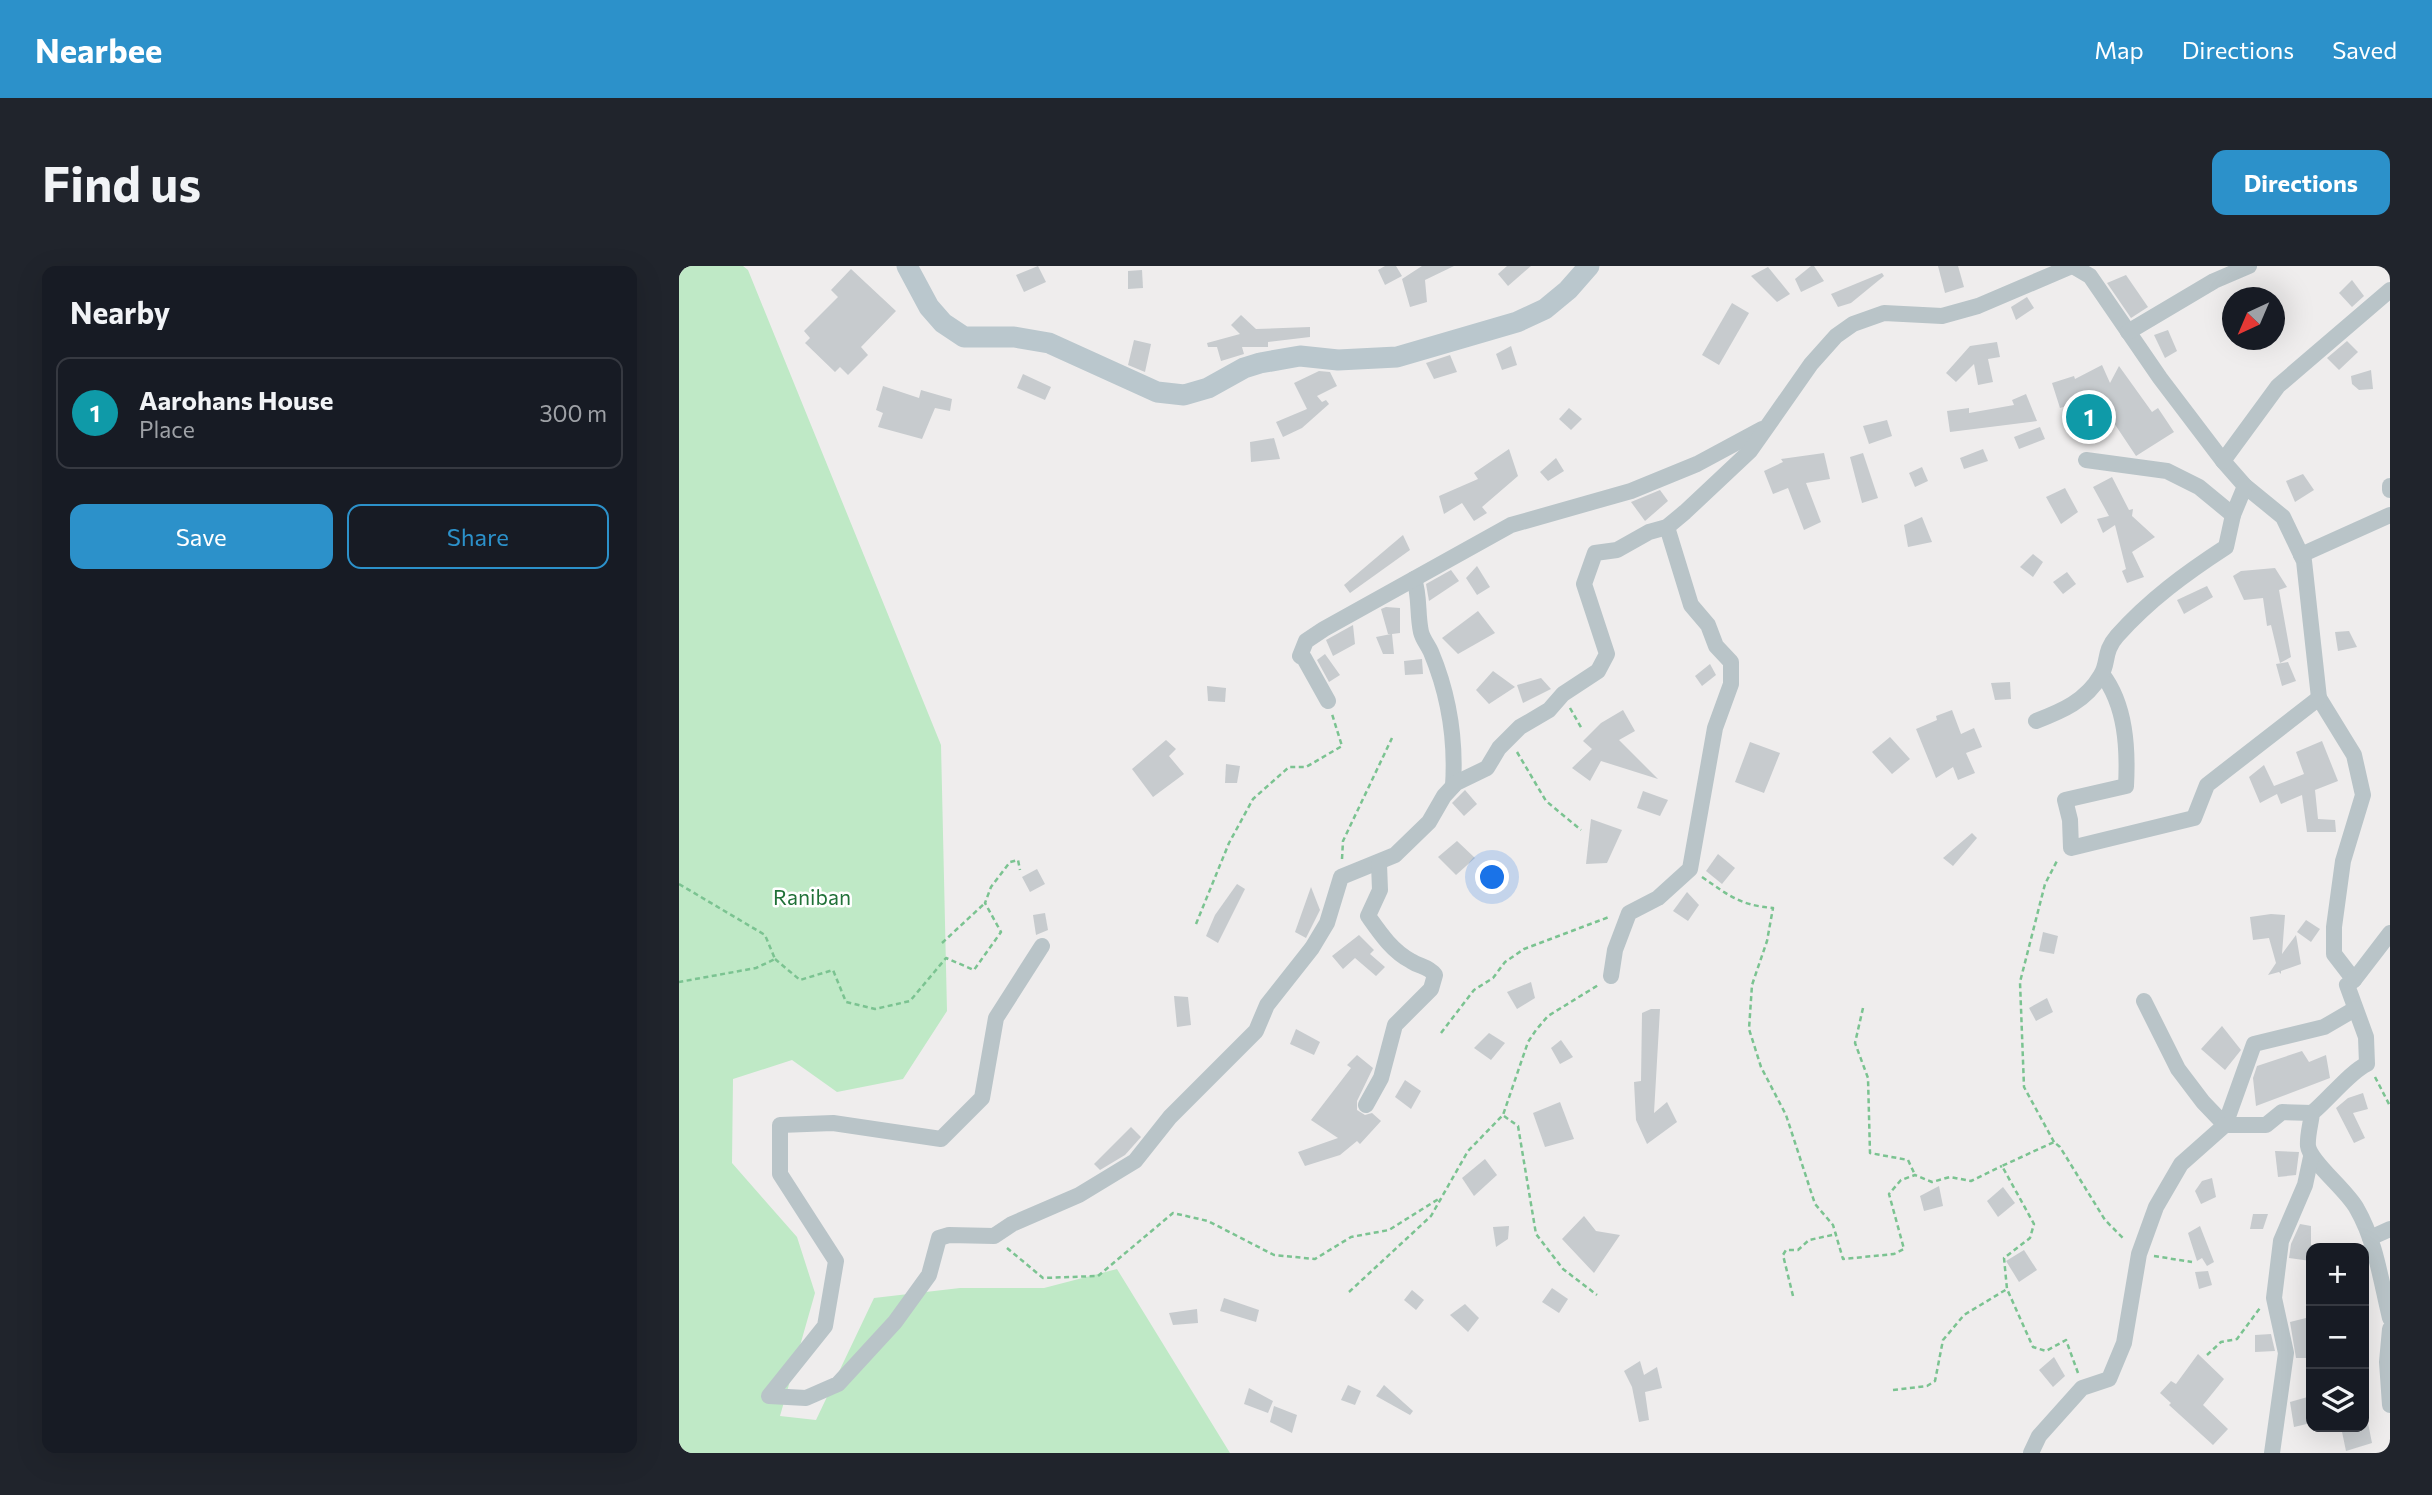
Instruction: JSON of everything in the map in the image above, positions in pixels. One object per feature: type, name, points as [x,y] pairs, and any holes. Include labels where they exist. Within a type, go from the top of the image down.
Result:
[{"type":"street","points":[[914,270],[943,323],[964,337],[1014,337],[1049,344],[1157,392],[1184,395],[1208,388],[1260,363],[1300,356],[1338,360],[1397,357],[1517,322],[1545,309],[1568,290],[1589,266]]},
{"type":"street","points":[[1042,946],[996,1018],[982,1098],[941,1139],[833,1123],[780,1125],[780,1174],[836,1261],[825,1326],[769,1396],[806,1398],[838,1384],[895,1322],[929,1275],[939,1238],[949,1235],[994,1236],[1012,1224],[1079,1195],[1135,1161],[1170,1117],[1256,1031],[1267,1005],[1312,948],[1327,923],[1341,877],[1379,864],[1395,855],[1429,822],[1453,786],[1487,768],[1520,727],[1549,710],[1563,694],[1598,671],[1607,654],[1584,584],[1595,553],[1617,550],[1649,532],[1667,527],[1750,451],[1811,364],[1836,336],[1853,324],[1884,313],[1942,316],[1978,306],[2072,266],[2097,271],[2128,332],[2223,461],[2245,486],[2283,517],[2304,561],[2319,698],[2354,755],[2363,795],[2343,861],[2333,927],[2333,954],[2354,980]]},
{"type":"street","points":[[2128,332],[2214,281],[2249,266]]},
{"type":"street","points":[[2223,461],[2278,386],[2390,290]]},
{"type":"street","points":[[1328,701],[1304,658],[1300,656],[1306,641],[1511,525],[1630,491],[1697,464],[1765,428]]},
{"type":"street","points":[[2086,460],[2167,471],[2199,487],[2233,514]]},
{"type":"street","points":[[2036,721],[2073,706],[2102,674],[2106,652],[2117,636],[2175,580],[2226,547],[2233,514],[2245,486]]},
{"type":"street","points":[[2301,555],[2390,515]]},
{"type":"street","points":[[1611,976],[1620,932],[1629,913],[1658,898],[1691,869],[1715,728],[1731,684],[1731,662],[1716,646],[1708,625],[1691,606],[1667,527]]},
{"type":"street","points":[[1414,579],[1419,589],[1418,619],[1422,637],[1431,652],[1449,709],[1454,739],[1453,786]]},
{"type":"street","points":[[2102,674],[2111,685],[2128,744],[2126,786],[2064,800],[2070,820],[2071,848],[2194,818],[2207,785],[2319,698]]},
{"type":"street","points":[[1366,1105],[1381,1078],[1395,1024],[1431,989],[1435,975],[1429,968],[1411,962],[1390,946],[1368,916],[1380,890],[1379,864]]},
{"type":"street","points":[[2272,1453],[2286,1353],[2274,1298],[2281,1241],[2305,1185],[2311,1157],[2308,1144],[2312,1113],[2341,1088],[2357,1069],[2367,1064],[2366,1037],[2347,985],[2354,980],[2390,933]]},
{"type":"street","points":[[2144,1001],[2178,1069],[2225,1125],[2266,1125],[2282,1112],[2312,1113]]},
{"type":"street","points":[[2031,1453],[2039,1436],[2081,1388],[2109,1379],[2124,1343],[2139,1254],[2156,1206],[2181,1164],[2225,1125],[2255,1044],[2324,1027],[2355,1009]]},
{"type":"street","points":[[2311,1157],[2342,1186],[2370,1238],[2390,1318]]},
{"type":"street","points":[[2370,1238],[2390,1229]]},
{"type":"street","points":[[2390,1329],[2387,1362],[2390,1405]]},
{"type":"path","points":[[1563,694],[1582,729]]},
{"type":"path","points":[[1196,925],[1229,843],[1253,799],[1289,767],[1306,767],[1342,746],[1328,701]]},
{"type":"path","points":[[1341,877],[1343,841],[1392,738]]},
{"type":"path","points":[[1509,738],[1546,801],[1581,830]]},
{"type":"path","points":[[2071,848],[2057,859],[2045,884],[2020,982],[2025,1051],[2024,1087],[2053,1142],[2060,1147],[2105,1220],[2139,1254],[2192,1262]]},
{"type":"path","points":[[943,943],[985,903],[991,887],[1010,862],[1019,860],[1020,870]]},
{"type":"path","points":[[1691,869],[1724,895],[1747,906],[1773,908],[1767,942],[1752,985],[1749,1029],[1761,1067],[1786,1115],[1815,1205],[1837,1234],[1843,1259],[1894,1254],[1904,1249],[1889,1194],[1901,1180],[1915,1175]]},
{"type":"path","points":[[679,884],[765,935],[775,959],[800,980],[833,970],[846,1002],[874,1009],[911,1001],[946,958],[974,970],[1001,932],[985,903]]},
{"type":"path","points":[[1441,1033],[1474,990],[1493,978],[1505,962],[1524,949],[1601,918],[1629,913]]},
{"type":"path","points":[[679,982],[756,968],[775,959]]},
{"type":"path","points":[[1349,1292],[1431,1216],[1468,1151],[1503,1115],[1528,1042],[1536,1030],[1548,1016],[1611,976]]},
{"type":"path","points":[[1863,1009],[1855,1043],[1868,1078],[1870,1153],[1907,1160],[1915,1175],[1932,1182],[1950,1177],[1971,1181],[2053,1142]]},
{"type":"path","points":[[2367,1064],[2390,1106]]},
{"type":"path","points":[[1503,1115],[1518,1126],[1536,1234],[1563,1269],[1597,1294]]},
{"type":"path","points":[[2002,1166],[2033,1228],[2030,1238],[2004,1258],[2007,1289],[2033,1347],[2046,1351],[2066,1340],[2081,1388]]},
{"type":"path","points":[[994,1236],[1043,1278],[1098,1276],[1173,1213],[1208,1221],[1274,1255],[1315,1259],[1351,1237],[1389,1230],[1440,1198]]},
{"type":"path","points":[[1793,1296],[1783,1255],[1786,1250],[1798,1250],[1809,1240],[1837,1234]]},
{"type":"path","points":[[1893,1391],[1927,1386],[1935,1381],[1943,1340],[1964,1315],[2007,1289]]},
{"type":"path","points":[[2207,1356],[2221,1342],[2237,1339],[2265,1302],[2274,1298]]},
{"type":"green space","name":"Raniban","points":[[679,266],[743,266],[748,270],[941,745],[947,1011],[903,1079],[837,1092],[792,1060],[733,1079],[732,1163],[797,1237],[815,1293],[780,1416],[816,1420],[874,1298],[960,1288],[1044,1288],[1117,1269],[1230,1453],[679,1453]]},
{"type":"building","points":[[1038,266],[1046,282],[1024,292],[1016,275]]},
{"type":"building","points":[[1385,266],[1396,266],[1402,276],[1385,285],[1378,270]]},
{"type":"building","points":[[1422,266],[1454,266],[1425,280],[1427,302],[1410,307],[1402,279]]},
{"type":"building","points":[[1507,266],[1531,266],[1508,286],[1498,274]]},
{"type":"building","points":[[1814,266],[1824,281],[1801,292],[1795,279]]},
{"type":"building","points":[[1938,266],[1958,266],[1964,287],[1945,293]]},
{"type":"building","points":[[1768,267],[1790,294],[1777,302],[1751,276]]},
{"type":"building","points":[[851,269],[896,311],[861,347],[868,355],[848,375],[840,367],[835,372],[805,343],[810,338],[804,331],[838,297],[831,290]]},
{"type":"building","points":[[1142,270],[1143,288],[1128,289],[1128,271]]},
{"type":"building","points":[[1882,273],[1884,276],[1851,303],[1838,307],[1831,294]]},
{"type":"building","points":[[2126,275],[2148,307],[2131,318],[2107,283]]},
{"type":"building","points":[[2352,280],[2364,296],[2352,307],[2339,293]]},
{"type":"building","points":[[2027,297],[2034,308],[2016,320],[2011,307]]},
{"type":"building","points":[[1732,303],[1749,313],[1719,365],[1702,355]]},
{"type":"building","points":[[1241,315],[1256,329],[1310,327],[1310,337],[1268,342],[1268,347],[1242,347],[1244,354],[1221,361],[1217,347],[1208,347],[1207,343],[1240,334],[1231,325]]},
{"type":"building","points":[[2168,330],[2177,351],[2165,358],[2154,335]]},
{"type":"building","points":[[1134,340],[1151,344],[1145,372],[1128,365]]},
{"type":"building","points":[[2347,341],[2358,352],[2339,370],[2327,358]]},
{"type":"building","points":[[1997,342],[2000,357],[1988,359],[1993,382],[1978,385],[1974,364],[1956,382],[1946,373],[1970,346]]},
{"type":"building","points":[[1511,346],[1517,365],[1502,370],[1496,354]]},
{"type":"building","points":[[1450,355],[1457,372],[1434,379],[1426,363]]},
{"type":"building","points":[[2102,365],[2110,383],[2119,366],[2152,412],[2158,408],[2174,432],[2136,456],[2108,414],[2085,423],[2080,422],[2073,404],[2060,408],[2052,383],[2074,376],[2075,379]]},
{"type":"building","points":[[2371,370],[2373,389],[2359,390],[2352,384],[2351,376]]},
{"type":"building","points":[[1319,371],[1330,372],[1337,386],[1317,396],[1322,402],[1326,400],[1329,404],[1302,428],[1283,437],[1276,422],[1307,409],[1294,383]]},
{"type":"building","points":[[1023,374],[1051,387],[1045,400],[1017,388]]},
{"type":"building","points":[[883,386],[919,398],[921,390],[952,399],[950,411],[935,408],[922,439],[878,427],[883,413],[876,410]]},
{"type":"building","points":[[2026,394],[2037,421],[1950,432],[1947,411],[1969,408],[1969,413],[2014,405],[2012,400]]},
{"type":"building","points":[[1569,408],[1582,419],[1571,430],[1559,419]]},
{"type":"building","points":[[1887,420],[1892,436],[1869,444],[1863,426]]},
{"type":"building","points":[[2040,427],[2045,439],[2019,449],[2014,437]]},
{"type":"building","points":[[1274,438],[1280,459],[1251,462],[1250,442]]},
{"type":"building","points":[[1509,449],[1518,476],[1482,507],[1487,513],[1474,521],[1462,503],[1444,514],[1439,496],[1478,479],[1474,473]]},
{"type":"building","points":[[1983,449],[1988,461],[1964,469],[1960,458]]},
{"type":"building","points":[[1824,453],[1830,479],[1806,483],[1821,522],[1804,530],[1788,488],[1773,494],[1764,471],[1783,462],[1781,459]]},
{"type":"building","points":[[1863,453],[1878,498],[1862,503],[1850,457]]},
{"type":"building","points":[[1556,458],[1564,471],[1548,481],[1540,472]]},
{"type":"building","points":[[1922,467],[1928,481],[1915,487],[1909,473]]},
{"type":"building","points":[[2303,474],[2314,490],[2295,502],[2286,481]]},
{"type":"building","points":[[2112,477],[2129,510],[2133,509],[2132,516],[2155,537],[2132,552],[2144,577],[2127,583],[2122,571],[2126,569],[2115,525],[2103,533],[2097,519],[2109,516],[2093,487]]},
{"type":"building","points":[[2065,488],[2078,512],[2061,524],[2046,497]]},
{"type":"building","points":[[1660,490],[1668,501],[1645,521],[1631,502]]},
{"type":"building","points":[[1922,517],[1932,542],[1908,547],[1904,525]]},
{"type":"building","points":[[1403,535],[1410,550],[1350,593],[1344,585]]},
{"type":"building","points":[[2033,554],[2043,562],[2033,577],[2020,567]]},
{"type":"building","points":[[1477,566],[1490,587],[1477,595],[1466,578]]},
{"type":"building","points":[[2275,568],[2287,587],[2279,590],[2291,657],[2280,663],[2271,625],[2267,626],[2263,598],[2244,600],[2233,576],[2241,571]]},
{"type":"building","points":[[1451,570],[1459,581],[1429,601],[1426,584]]},
{"type":"building","points":[[2067,572],[2076,584],[2063,594],[2053,582]]},
{"type":"building","points":[[2207,586],[2213,597],[2184,614],[2177,600]]},
{"type":"building","points":[[1400,608],[1400,633],[1392,634],[1394,654],[1383,654],[1376,637],[1391,634],[1388,634],[1381,609]]},
{"type":"building","points":[[1478,611],[1495,633],[1458,654],[1442,638]]},
{"type":"building","points":[[1353,625],[1355,644],[1333,656],[1326,640]]},
{"type":"building","points":[[2349,631],[2357,647],[2338,651],[2335,632]]},
{"type":"building","points":[[1325,654],[1340,675],[1329,682],[1317,660]]},
{"type":"building","points":[[1422,659],[1423,674],[1405,675],[1404,661]]},
{"type":"building","points":[[2288,662],[2296,681],[2282,686],[2276,664]]},
{"type":"building","points":[[1710,664],[1716,675],[1702,686],[1695,676]]},
{"type":"building","points":[[1493,671],[1515,687],[1489,704],[1476,690]]},
{"type":"building","points":[[1541,678],[1551,689],[1523,703],[1517,685]]},
{"type":"building","points":[[2010,682],[2011,699],[1995,700],[1991,683]]},
{"type":"building","points":[[1207,686],[1226,688],[1225,702],[1208,701]]},
{"type":"building","points":[[1623,710],[1635,731],[1619,740],[1658,779],[1601,761],[1590,781],[1572,768],[1592,749],[1583,741],[1601,723]]},
{"type":"building","points":[[1952,710],[1961,734],[1974,728],[1982,747],[1966,753],[1975,773],[1958,780],[1953,767],[1936,778],[1916,729],[1937,720],[1936,716]]},
{"type":"building","points":[[1890,737],[1910,759],[1892,774],[1872,752]]},
{"type":"building","points":[[1166,740],[1176,749],[1169,756],[1184,774],[1153,797],[1132,769]]},
{"type":"building","points":[[2322,741],[2338,781],[2315,790],[2318,819],[2335,820],[2336,832],[2307,832],[2302,795],[2281,804],[2277,794],[2260,803],[2249,777],[2264,765],[2274,786],[2304,774],[2296,752]]},
{"type":"building","points":[[1750,742],[1780,753],[1764,793],[1735,782]]},
{"type":"building","points":[[1226,764],[1240,766],[1237,783],[1225,783]]},
{"type":"building","points":[[1465,790],[1477,804],[1464,816],[1452,803]]},
{"type":"building","points":[[1643,791],[1668,800],[1660,816],[1637,808]]},
{"type":"building","points":[[1591,819],[1622,830],[1607,863],[1586,864]]},
{"type":"building","points":[[1972,833],[1977,838],[1953,866],[1943,858]]},
{"type":"building","points":[[1457,841],[1475,858],[1456,875],[1438,857]]},
{"type":"building","points":[[1718,854],[1735,868],[1722,884],[1706,871]]},
{"type":"building","points":[[1037,869],[1045,884],[1030,892],[1022,877]]},
{"type":"building","points":[[1237,884],[1245,889],[1218,943],[1206,936],[1215,915]]},
{"type":"building","points":[[1311,887],[1320,910],[1306,938],[1295,932]]},
{"type":"building","points":[[1687,892],[1699,905],[1688,921],[1673,911]]},
{"type":"building","points":[[1045,913],[1048,930],[1036,935],[1033,915]]},
{"type":"building","points":[[2285,915],[2282,954],[2296,935],[2301,964],[2281,971],[2281,974],[2279,972],[2268,975],[2276,963],[2269,938],[2253,940],[2250,917]]},
{"type":"building","points":[[2306,920],[2320,929],[2311,942],[2297,932]]},
{"type":"building","points":[[2043,932],[2058,936],[2054,954],[2039,951]]},
{"type":"building","points":[[1359,935],[1374,950],[1370,954],[1385,967],[1376,976],[1355,958],[1343,969],[1332,956]]},
{"type":"building","points":[[1531,982],[1535,998],[1517,1009],[1507,992]]},
{"type":"building","points":[[1174,996],[1188,997],[1191,1025],[1177,1027]]},
{"type":"building","points":[[2047,998],[2053,1012],[2036,1021],[2029,1008]]},
{"type":"building","points":[[1660,1009],[1654,1113],[1667,1102],[1677,1122],[1647,1144],[1636,1120],[1634,1082],[1641,1081],[1642,1013]]},
{"type":"building","points":[[2222,1026],[2241,1050],[2225,1070],[2201,1049]]},
{"type":"building","points":[[1296,1029],[1320,1042],[1314,1055],[1290,1044]]},
{"type":"building","points":[[1489,1033],[1505,1043],[1491,1060],[1474,1048]]},
{"type":"building","points":[[1561,1040],[1573,1057],[1560,1064],[1551,1048]]},
{"type":"building","points":[[2302,1051],[2309,1062],[2326,1055],[2330,1078],[2256,1106],[2253,1078],[2257,1066]]},
{"type":"building","points":[[1357,1055],[1373,1068],[1357,1101],[1357,1110],[1365,1115],[1372,1113],[1381,1121],[1360,1144],[1357,1141],[1340,1155],[1305,1166],[1298,1152],[1338,1138],[1311,1120],[1351,1068],[1347,1065]]},
{"type":"building","points":[[1405,1080],[1421,1091],[1411,1109],[1395,1097]]},
{"type":"building","points":[[2363,1093],[2368,1109],[2353,1113],[2365,1138],[2354,1143],[2336,1108],[2348,1098]]},
{"type":"building","points":[[1560,1102],[1574,1139],[1545,1147],[1533,1113]]},
{"type":"building","points":[[1131,1127],[1141,1137],[1125,1155],[1100,1170],[1094,1164]]},
{"type":"building","points":[[2275,1151],[2299,1152],[2296,1175],[2278,1177]]},
{"type":"building","points":[[1485,1159],[1497,1175],[1474,1196],[1462,1178]]},
{"type":"building","points":[[2212,1178],[2216,1197],[2201,1204],[2195,1191],[2202,1181]]},
{"type":"building","points":[[1939,1186],[1943,1206],[1924,1211],[1920,1196]]},
{"type":"building","points":[[2003,1187],[2015,1203],[1998,1217],[1987,1201]]},
{"type":"building","points":[[2253,1214],[2268,1214],[2263,1229],[2250,1229]]},
{"type":"building","points":[[1584,1216],[1596,1231],[1620,1235],[1594,1273],[1562,1239]]},
{"type":"building","points":[[2300,1224],[2311,1226],[2311,1243],[2306,1243],[2306,1260],[2289,1258],[2291,1244]]},
{"type":"building","points":[[1509,1226],[1508,1239],[1496,1247],[1493,1227]]},
{"type":"building","points":[[2200,1226],[2214,1262],[2207,1266],[2202,1258],[2197,1261],[2188,1233]]},
{"type":"building","points":[[2024,1250],[2037,1270],[2019,1282],[2006,1261]]},
{"type":"building","points":[[2208,1271],[2212,1285],[2199,1289],[2195,1272]]},
{"type":"building","points":[[1552,1288],[1568,1299],[1559,1313],[1542,1302]]},
{"type":"building","points":[[1412,1290],[1424,1300],[1416,1310],[1404,1300]]},
{"type":"building","points":[[1224,1298],[1259,1310],[1256,1322],[1220,1311]]},
{"type":"building","points":[[1465,1304],[1479,1318],[1468,1332],[1450,1315]]},
{"type":"building","points":[[1197,1309],[1198,1323],[1173,1325],[1169,1313]]},
{"type":"building","points":[[2306,1318],[2306,1358],[2296,1358],[2290,1322]]},
{"type":"building","points":[[2271,1334],[2275,1351],[2255,1352],[2255,1335]]},
{"type":"building","points":[[2198,1354],[2224,1379],[2203,1405],[2228,1429],[2213,1445],[2169,1405],[2171,1403],[2160,1393],[2171,1381],[2176,1384]]},
{"type":"building","points":[[2054,1357],[2065,1376],[2053,1387],[2039,1370]]},
{"type":"building","points":[[1640,1361],[1644,1375],[1657,1367],[1662,1388],[1645,1392],[1649,1420],[1639,1422],[1632,1387],[1624,1371]]},
{"type":"building","points":[[1348,1385],[1361,1391],[1355,1405],[1341,1400]]},
{"type":"building","points":[[1384,1385],[1413,1411],[1410,1415],[1376,1396]]},
{"type":"building","points":[[1249,1388],[1273,1401],[1268,1413],[1244,1404]]},
{"type":"building","points":[[2306,1397],[2306,1424],[2294,1427],[2290,1402]]},
{"type":"building","points":[[1274,1406],[1297,1415],[1292,1433],[1270,1422]]},
{"type":"building","points":[[2369,1428],[2372,1443],[2346,1451],[2342,1432],[2369,1432]]},
{"type":"place","name":"Aarohans House","points":[[2089,417]]}]
